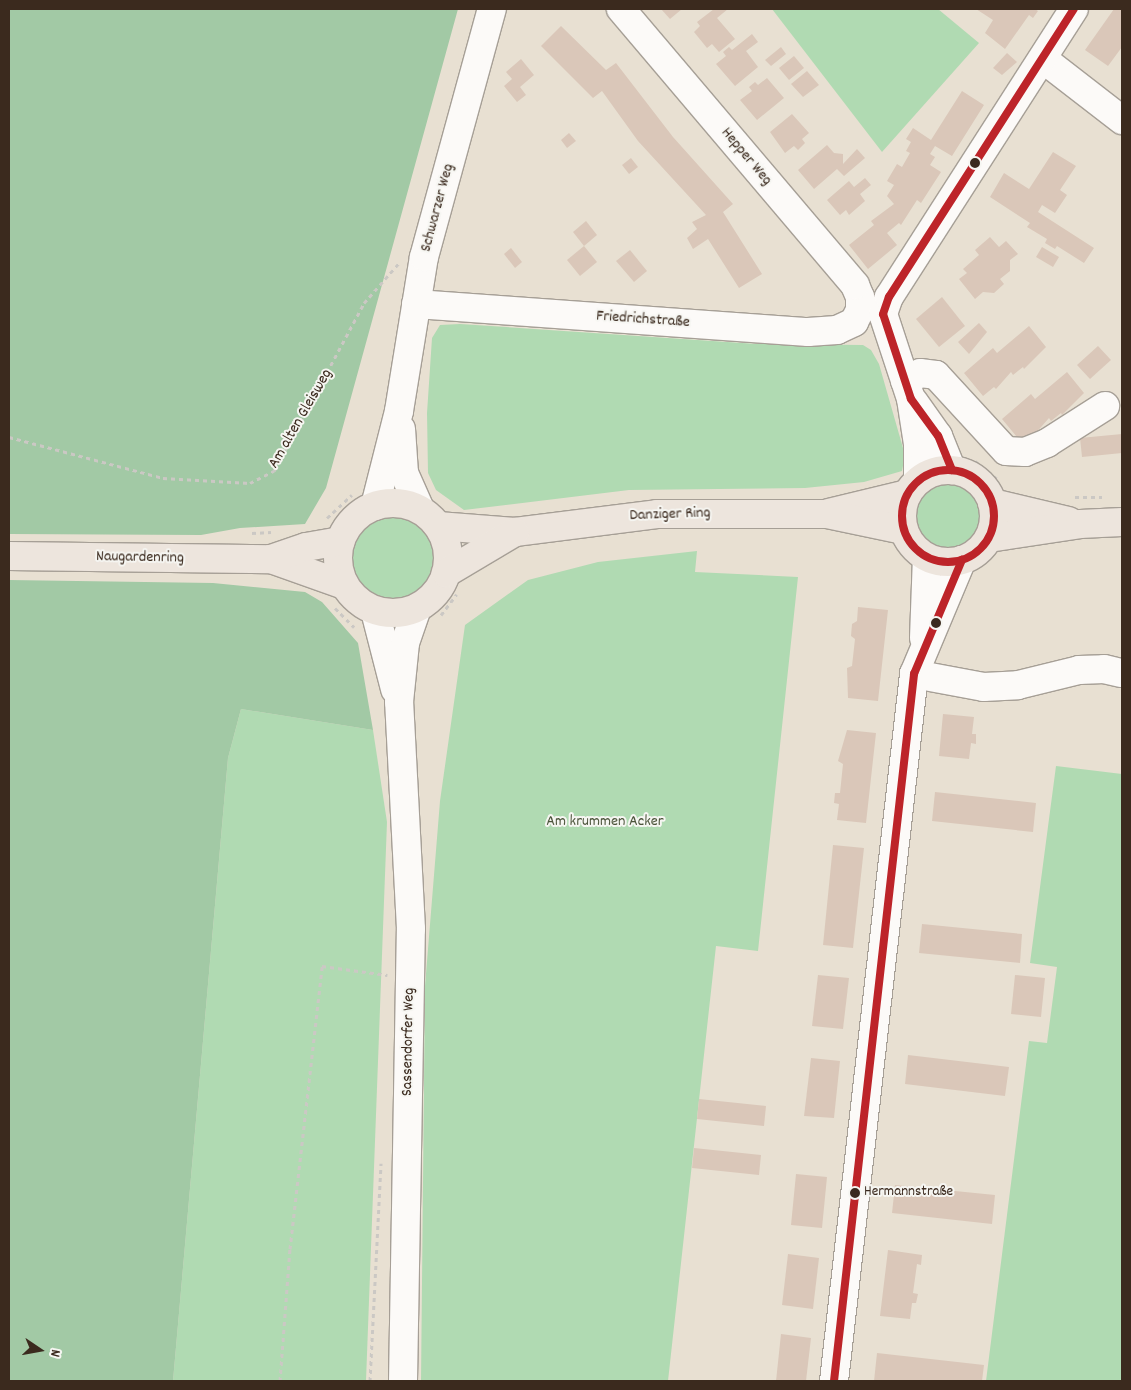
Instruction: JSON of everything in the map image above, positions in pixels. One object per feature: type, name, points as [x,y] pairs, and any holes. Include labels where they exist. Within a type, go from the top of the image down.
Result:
[{"type":"main road","points":[[952,470],[969,475],[983,487],[992,503],[994,521],[989,538],[978,552],[962,560],[945,563],[927,558],[912,546],[903,530],[901,512],[912,488],[934,472],[952,470]]},
{"type":"main road","name":"Danziger Ring","points":[[827,514],[912,488]]},
{"type":"main road","points":[[398,503],[429,518],[448,549],[446,574],[436,594],[417,608],[395,614],[375,611],[357,601],[344,585],[338,564],[340,541],[354,520],[375,506],[398,503]]},
{"type":"main road","points":[[992,503],[1080,524]]},
{"type":"main road","name":"Danziger Ring","points":[[429,518],[515,532],[657,514],[827,514],[903,530]]},
{"type":"main road","points":[[989,538],[1080,524],[1122,522]]},
{"type":"main road","name":"Danziger Ring","points":[[446,574],[515,532]]},
{"type":"main road","name":"Naugardenring","points":[[271,559],[306,547],[340,541]]},
{"type":"main road","name":"Naugardenring","points":[[9,556],[271,559],[344,585]]},
{"type":"street","name":"Schwarzer Weg","points":[[375,506],[399,411],[424,257],[492,9]]},
{"type":"street","name":"Hepper Weg","points":[[621,9],[855,285],[860,297],[872,312],[908,390],[938,436],[952,470]]},
{"type":"street","name":"Friedrichstraße","points":[[416,304],[808,332],[845,328],[872,312],[889,297],[1074,9]]},
{"type":"street","points":[[1043,59],[1122,120]]},
{"type":"street","points":[[908,390],[920,374],[936,375],[1006,451],[1025,452],[1047,443],[1106,406]]},
{"type":"street","name":"Hepper Weg","points":[[908,390],[912,488]]},
{"type":"street","name":"Schwarzer Weg","points":[[399,411],[404,473],[429,518]]},
{"type":"street","points":[[924,644],[927,558]]},
{"type":"street","points":[[834,1381],[914,674],[924,644],[938,623],[962,560]]},
{"type":"street","name":"Sassendorfer Weg","points":[[403,1381],[410,978],[408,836],[399,702],[405,643],[417,608]]},
{"type":"street","name":"Sassendorfer Weg","points":[[375,611],[399,702]]},
{"type":"street","points":[[914,674],[984,687],[1018,685],[1079,670],[1104,669],[1122,673]]},
{"type":"path","name":"Am alten Gleisweg","points":[[9,437],[163,478],[250,483],[274,471],[364,303],[398,263],[424,257]]},
{"type":"path","points":[[280,1381],[290,1249],[322,966],[410,978]]},
{"type":"green space","points":[[9,9],[458,9],[326,488],[305,524],[240,528],[201,535],[9,534]]},
{"type":"green space","points":[[772,9],[938,9],[979,43],[882,152]]},
{"type":"green space","points":[[460,324],[757,344],[863,345],[871,350],[879,364],[905,455],[902,471],[864,482],[805,488],[629,490],[464,510],[436,490],[428,473],[427,413],[432,338],[440,325]]},
{"type":"green space","points":[[954,483],[972,492],[979,503],[981,516],[979,529],[972,540],[961,547],[942,549],[924,540],[917,529],[915,510],[924,492],[935,485]]},
{"type":"green space","points":[[392,514],[409,517],[424,527],[434,542],[437,559],[434,576],[424,591],[409,601],[392,604],[375,601],[360,591],[350,576],[347,559],[350,542],[360,527],[375,517]]},
{"type":"green space","name":"Am krummen Acker","points":[[697,551],[695,572],[798,577],[758,951],[716,946],[668,1381],[421,1381],[425,986],[440,801],[465,625],[528,580],[598,562]]},
{"type":"green space","points":[[9,580],[213,583],[305,592],[322,602],[358,643],[373,730],[241,709],[228,758],[173,1381],[9,1381]]},
{"type":"green space","points":[[241,709],[373,730],[387,822],[366,1381],[173,1381],[228,758]]},
{"type":"green space","points":[[1056,766],[1122,774],[1122,1381],[986,1381],[1029,1041],[1047,1043],[1057,967],[1030,963]]},
{"type":"building","points":[[661,9],[682,9],[670,19]]},
{"type":"building","points":[[714,9],[728,9],[717,18],[735,39],[719,52],[712,44],[707,48],[694,32],[700,26],[697,22]]},
{"type":"building","points":[[976,9],[1035,9],[1038,11],[1033,18],[1029,15],[1005,49],[985,33],[993,20]]},
{"type":"building","points":[[1114,9],[1122,9],[1122,47],[1108,66],[1085,50]]},
{"type":"building","points":[[561,26],[606,70],[616,63],[673,137],[733,204],[723,212],[762,274],[739,288],[708,239],[693,249],[687,238],[697,229],[692,222],[706,215],[638,141],[602,91],[593,98],[541,46]]},
{"type":"building","points":[[752,34],[758,42],[746,51],[758,67],[735,86],[716,64],[726,56],[723,52],[729,47],[732,50]]},
{"type":"building","points":[[781,47],[786,54],[771,66],[765,60]]},
{"type":"building","points":[[1007,53],[1017,62],[1002,75],[993,68]]},
{"type":"building","points":[[794,56],[804,68],[789,80],[779,68]]},
{"type":"building","points":[[521,59],[534,75],[520,87],[526,95],[517,102],[504,86],[512,79],[506,72]]},
{"type":"building","points":[[807,71],[819,85],[803,97],[791,84]]},
{"type":"building","points":[[767,78],[784,98],[757,120],[740,100],[752,91],[749,87],[755,82],[758,85]]},
{"type":"building","points":[[962,91],[984,105],[952,156],[935,146],[930,154],[935,157],[930,165],[941,172],[921,203],[917,200],[901,225],[899,223],[887,233],[897,245],[868,269],[849,245],[874,225],[871,221],[894,204],[887,196],[894,185],[887,181],[897,164],[902,167],[910,153],[906,151],[911,142],[906,139],[913,128],[931,140]]},
{"type":"building","points":[[792,114],[809,133],[802,139],[805,143],[798,150],[794,146],[785,153],[770,132]]},
{"type":"building","points":[[569,133],[576,141],[567,148],[561,140]]},
{"type":"building","points":[[827,145],[834,153],[843,154],[843,164],[857,149],[865,158],[844,176],[837,169],[814,189],[798,170]]},
{"type":"building","points":[[1053,152],[1076,166],[1060,190],[1067,195],[1055,213],[1042,205],[1038,212],[1094,248],[1084,263],[1057,246],[1055,249],[1045,243],[1047,239],[1027,227],[1030,223],[990,197],[1004,173],[1029,189]]},
{"type":"building","points":[[631,158],[638,167],[629,174],[622,165]]},
{"type":"building","points":[[865,178],[871,185],[860,194],[865,201],[849,215],[846,210],[840,215],[827,200],[849,181],[854,187]]},
{"type":"building","points":[[586,221],[597,235],[584,246],[573,232]]},
{"type":"building","points":[[990,237],[999,247],[1006,241],[1018,254],[1010,260],[1010,271],[1000,279],[1004,284],[994,293],[983,292],[975,299],[959,279],[967,273],[963,269],[979,255],[975,250]]},
{"type":"building","points":[[584,246],[597,262],[580,276],[567,260]]},
{"type":"building","points":[[1042,247],[1059,257],[1053,267],[1036,257]]},
{"type":"building","points":[[511,248],[522,262],[515,268],[504,254]]},
{"type":"building","points":[[630,250],[647,271],[634,282],[616,261]]},
{"type":"building","points":[[942,297],[965,326],[939,347],[916,319]]},
{"type":"building","points":[[979,323],[987,332],[969,354],[958,342]]},
{"type":"building","points":[[1029,326],[1046,347],[1024,369],[1023,367],[1013,375],[1011,372],[996,389],[994,387],[983,396],[964,373],[993,348],[997,353]]},
{"type":"building","points":[[1098,346],[1111,360],[1090,379],[1077,365]]},
{"type":"building","points":[[1067,372],[1084,393],[1062,415],[1061,413],[1051,421],[1049,418],[1034,435],[1032,433],[1021,442],[1002,419],[1031,394],[1035,399]]},
{"type":"building","points":[[1122,434],[1122,453],[1082,457],[1080,438]]},
{"type":"building","points":[[858,607],[888,610],[878,701],[848,698],[847,668],[852,666],[855,639],[851,636],[852,624],[857,621]]},
{"type":"building","points":[[943,714],[974,717],[972,734],[976,734],[976,744],[971,743],[969,759],[939,756]]},
{"type":"building","points":[[847,730],[876,733],[866,823],[837,820],[839,804],[834,803],[835,793],[840,793],[843,764],[838,761]]},
{"type":"building","points":[[935,792],[1036,803],[1033,832],[932,821]]},
{"type":"building","points":[[833,845],[864,848],[853,948],[823,945]]},
{"type":"building","points":[[922,924],[1022,934],[1020,963],[919,953]]},
{"type":"building","points":[[818,975],[849,978],[843,1029],[812,1026]]},
{"type":"building","points":[[1015,975],[1045,978],[1041,1017],[1011,1014]]},
{"type":"building","points":[[908,1055],[1009,1067],[1005,1096],[905,1084]]},
{"type":"building","points":[[811,1058],[840,1061],[834,1118],[804,1116]]},
{"type":"building","points":[[699,1099],[766,1106],[764,1126],[697,1119]]},
{"type":"building","points":[[694,1148],[761,1155],[759,1175],[692,1168]]},
{"type":"building","points":[[796,1174],[827,1177],[822,1228],[791,1225]]},
{"type":"building","points":[[895,1185],[995,1195],[992,1224],[892,1213]]},
{"type":"building","points":[[888,1250],[922,1255],[921,1265],[917,1264],[913,1293],[918,1294],[916,1303],[912,1303],[910,1319],[880,1316]]},
{"type":"building","points":[[788,1254],[819,1258],[813,1309],[782,1305]]},
{"type":"building","points":[[781,1334],[811,1338],[806,1381],[776,1381]]},
{"type":"building","points":[[877,1353],[984,1365],[982,1381],[874,1381]]},
{"type":"transit line","points":[[952,470],[938,436],[911,399],[883,314],[889,297],[1074,9]]},
{"type":"transit line","points":[[948,470],[957,471],[974,478],[986,490],[993,507],[994,516],[993,525],[986,542],[974,554],[957,561],[948,562],[939,561],[922,554],[910,542],[903,525],[902,516],[903,507],[910,490],[922,478],[939,471],[948,470]]},
{"type":"transit line","points":[[834,1381],[914,674],[962,560]]},
{"type":"place","name":"Hermannstraße","points":[[855,1193]]}]
